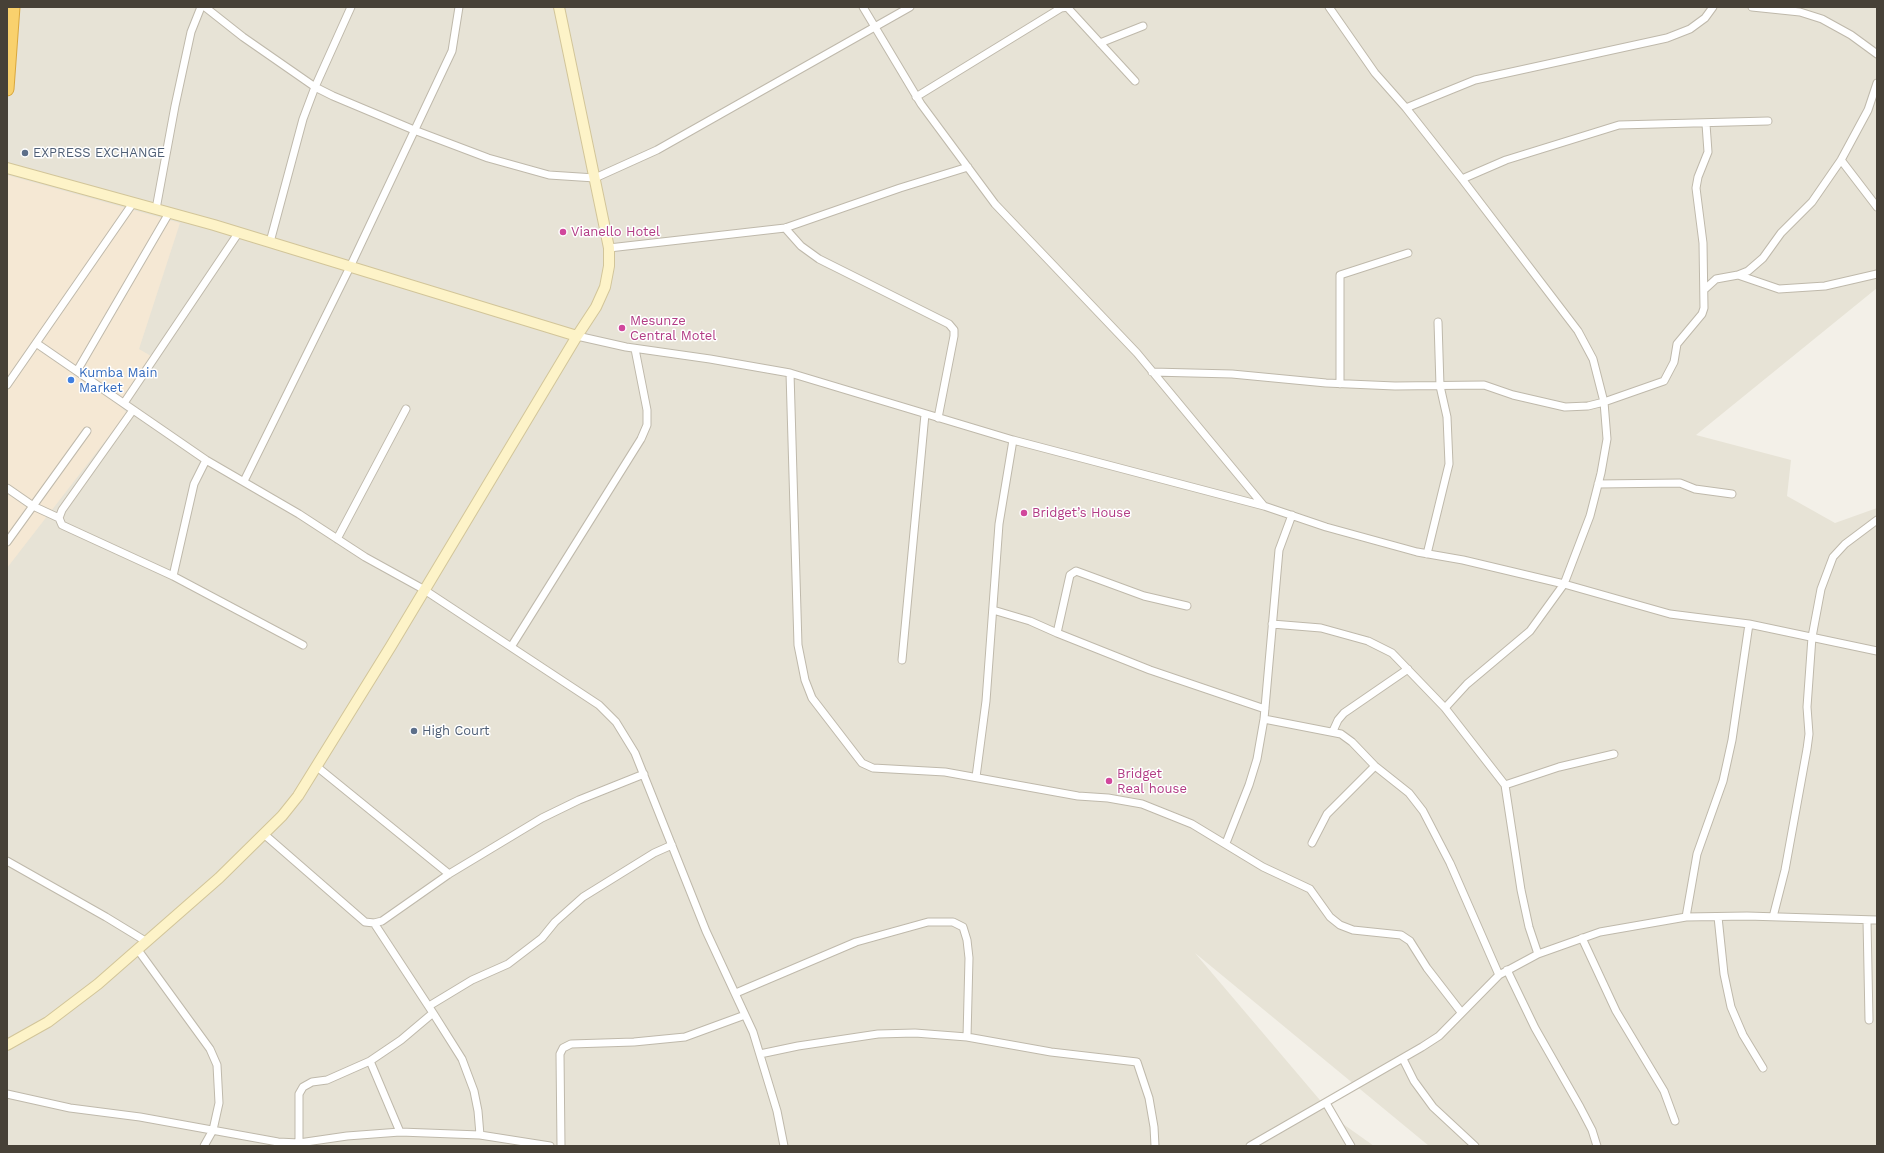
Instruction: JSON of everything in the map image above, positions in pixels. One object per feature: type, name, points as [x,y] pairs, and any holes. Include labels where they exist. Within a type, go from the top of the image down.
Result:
[{"type":"highway","points":[[7,90],[13,7]]},
{"type":"street","points":[[156,209],[179,84],[191,32],[201,7]]},
{"type":"street","points":[[205,7],[243,37],[315,87],[414,130],[488,158],[549,175],[596,178],[656,150],[910,7]]},
{"type":"street","points":[[270,242],[300,126],[315,87],[351,7]]},
{"type":"street","points":[[244,481],[350,267],[452,51],[459,7]]},
{"type":"street","points":[[7,1045],[48,1022],[98,984],[138,950],[265,835],[298,796],[596,307],[605,287],[609,266],[609,248],[596,178],[559,7]]},
{"type":"street","points":[[863,7],[916,97],[995,204],[1137,353],[1264,506]]},
{"type":"street","points":[[916,97],[1061,8],[1067,7],[1135,81]]},
{"type":"street","points":[[1329,7],[1375,73],[1406,108],[1462,179],[1578,331],[1593,359],[1604,402],[1607,439],[1598,484],[1590,516],[1564,584],[1530,631],[1473,679],[1445,708]]},
{"type":"street","points":[[1406,108],[1476,80],[1667,38],[1690,29],[1705,18],[1713,7]]},
{"type":"street","points":[[1752,7],[1800,12],[1822,19],[1851,35],[1877,54]]},
{"type":"street","points":[[1100,43],[1143,26]]},
{"type":"street","points":[[1705,289],[1716,278],[1738,275],[1748,271],[1763,258],[1781,233],[1812,202],[1841,160],[1868,110],[1877,83]]},
{"type":"street","points":[[1462,179],[1506,160],[1619,125],[1685,122],[1706,124],[1768,121]]},
{"type":"street","points":[[1152,372],[1232,374],[1340,384],[1395,386],[1484,385],[1520,397],[1565,407],[1588,406],[1604,402],[1664,381],[1674,362],[1677,344],[1702,314],[1705,289],[1703,243],[1696,188],[1698,177],[1708,152],[1706,124]]},
{"type":"street","points":[[1841,160],[1877,207]]},
{"type":"street","points":[[609,248],[785,228],[900,188],[968,167]]},
{"type":"street","points":[[7,168],[239,232],[577,336],[636,349],[710,359],[790,373],[1013,440],[1264,506],[1326,527],[1427,554],[1564,584],[1670,614],[1749,624],[1877,651]]},
{"type":"street","points":[[7,385],[133,203]]},
{"type":"street","points":[[77,371],[169,213]]},
{"type":"street","points":[[785,228],[801,246],[819,259],[949,324],[954,330],[938,418]]},
{"type":"street","points":[[124,403],[239,232]]},
{"type":"street","points":[[1340,384],[1340,275],[1408,253]]},
{"type":"street","points":[[1738,275],[1779,289],[1819,286],[1877,274]]},
{"type":"street","points":[[1427,554],[1449,464],[1447,417],[1440,386],[1438,322]]},
{"type":"street","points":[[36,343],[206,460],[244,481],[365,557],[423,589],[599,705],[616,722],[627,738],[644,774],[706,931],[745,1015],[760,1054],[777,1111],[784,1146]]},
{"type":"street","points":[[511,647],[640,439],[646,425],[647,410],[636,349]]},
{"type":"street","points":[[790,373],[798,645],[805,680],[812,698],[866,766],[892,770],[945,772],[1078,796],[1108,798],[1142,804],[1192,824],[1226,843],[1263,867],[1310,890],[1330,917],[1340,925],[1353,930],[1401,935],[1410,941],[1427,968],[1461,1012]]},
{"type":"street","points":[[337,539],[406,409]]},
{"type":"street","points":[[59,518],[62,510],[133,410]]},
{"type":"street","points":[[902,660],[925,414]]},
{"type":"street","points":[[7,542],[87,431]]},
{"type":"street","points":[[976,777],[986,701],[999,524],[1013,440]]},
{"type":"street","points":[[172,576],[194,484],[206,460]]},
{"type":"street","points":[[1598,484],[1674,483],[1695,489],[1732,494]]},
{"type":"street","points":[[7,488],[33,506],[59,518],[62,525],[172,576],[303,645]]},
{"type":"street","points":[[1226,843],[1249,785],[1256,759],[1265,710],[1279,550],[1292,515]]},
{"type":"street","points":[[1773,917],[1785,870],[1807,749],[1809,734],[1806,707],[1812,637],[1821,589],[1833,557],[1845,544],[1877,520]]},
{"type":"street","points":[[1057,633],[1070,575],[1076,571],[1144,596],[1187,606]]},
{"type":"street","points":[[993,610],[1030,621],[1150,670],[1265,710]]},
{"type":"street","points":[[1272,624],[1321,628],[1368,641],[1392,653],[1445,708],[1505,785],[1521,890],[1529,927],[1538,954]]},
{"type":"street","points":[[1686,917],[1697,854],[1724,774],[1732,740],[1749,624]]},
{"type":"street","points":[[1333,731],[1338,720],[1344,713],[1408,669]]},
{"type":"street","points":[[1264,719],[1306,728],[1333,731],[1341,734],[1352,742],[1375,766],[1409,793],[1423,811],[1472,910],[1499,975]]},
{"type":"street","points":[[1505,785],[1559,767],[1614,754]]},
{"type":"street","points":[[316,766],[449,874]]},
{"type":"street","points":[[1312,843],[1327,814],[1375,766]]},
{"type":"street","points":[[265,835],[365,922],[374,924],[382,921],[413,901],[449,874],[542,818],[579,800],[644,774]]},
{"type":"street","points":[[429,1006],[472,980],[508,964],[542,938],[555,922],[583,898],[654,853],[672,845]]},
{"type":"street","points":[[7,862],[106,917],[147,942]]},
{"type":"street","points":[[1250,1146],[1403,1059],[1439,1036],[1499,975],[1538,954],[1582,938],[1600,932],[1686,917],[1773,917],[1877,920]]},
{"type":"street","points":[[1718,917],[1724,974],[1731,1007],[1743,1035],[1763,1068]]},
{"type":"street","points":[[1867,920],[1869,1020]]},
{"type":"street","points":[[736,993],[856,942],[928,922],[953,922],[963,927],[968,952],[967,1037]]},
{"type":"street","points":[[374,924],[433,1012],[462,1059],[474,1091],[478,1111],[480,1135]]},
{"type":"street","points":[[1582,938],[1616,1011],[1664,1091],[1675,1121]]},
{"type":"street","points":[[138,950],[210,1049],[217,1065],[219,1103],[213,1130],[204,1146]]},
{"type":"street","points":[[1507,970],[1536,1028],[1592,1130],[1597,1146]]},
{"type":"street","points":[[299,1143],[299,1094],[303,1087],[312,1082],[327,1080],[370,1061],[401,1040],[433,1012]]},
{"type":"street","points":[[561,1146],[560,1054],[563,1048],[571,1044],[634,1042],[684,1037],[745,1015]]},
{"type":"street","points":[[760,1054],[798,1046],[878,1034],[915,1033],[967,1037],[1051,1052],[1137,1062],[1149,1098],[1154,1128],[1155,1146]]},
{"type":"street","points":[[1403,1059],[1414,1081],[1433,1107],[1475,1146]]},
{"type":"street","points":[[370,1061],[400,1132]]},
{"type":"street","points":[[7,1094],[70,1108],[140,1117],[280,1144],[299,1143],[347,1136],[400,1132],[480,1135],[550,1146]]},
{"type":"street","points":[[1326,1102],[1350,1146]]},
{"type":"shaded area","points":[[7,7],[1877,7],[1877,288],[1696,435],[1791,460],[1787,496],[1835,523],[1877,508],[1877,1146],[1429,1146],[1195,953],[1336,1119],[1374,1146],[7,1146]]},
{"type":"shaded area","name":"Kumba Main Market","points":[[7,175],[180,223],[139,349],[151,356],[119,405],[127,413],[7,568]]},
{"type":"place","name":"EXPRESS EXCHANGE","points":[[25,153]]},
{"type":"place","name":"Vianello Hotel","points":[[563,232]]},
{"type":"place","name":"Mesunze Central Motel","points":[[622,328]]},
{"type":"place","name":"Kumba Main Market","points":[[71,380]]},
{"type":"place","name":"Bridget’s House","points":[[1024,513]]},
{"type":"place","name":"High Court","points":[[414,731]]},
{"type":"place","name":"Bridget Real house","points":[[1109,781]]}]
